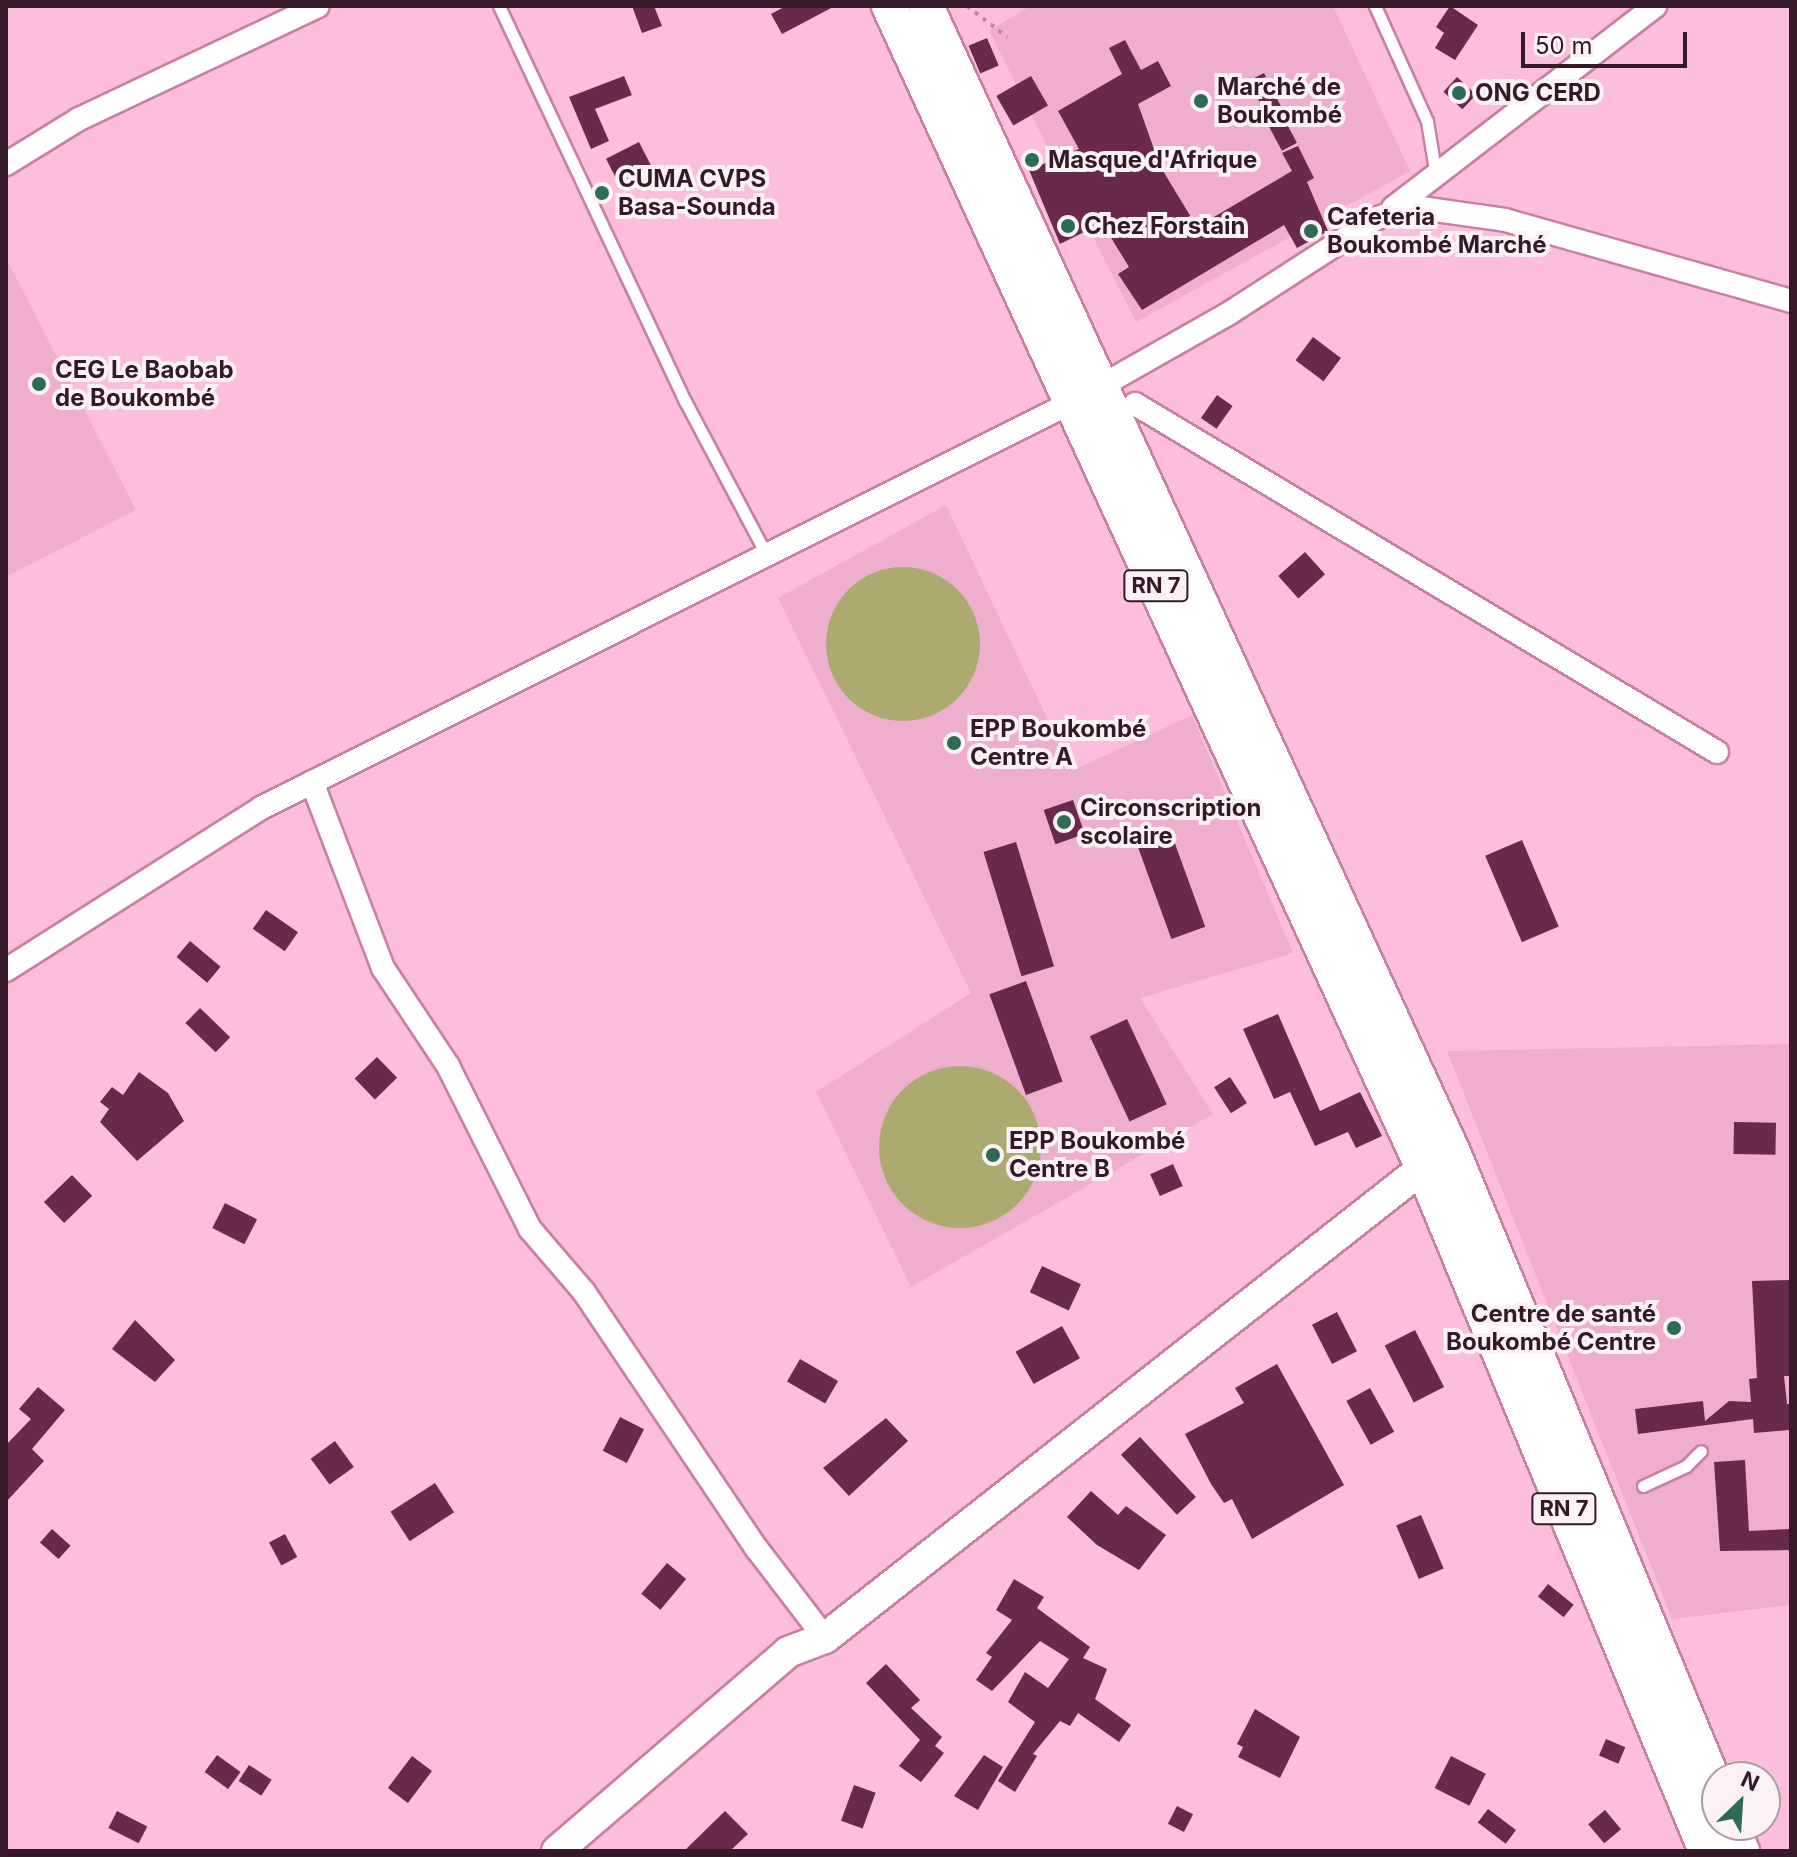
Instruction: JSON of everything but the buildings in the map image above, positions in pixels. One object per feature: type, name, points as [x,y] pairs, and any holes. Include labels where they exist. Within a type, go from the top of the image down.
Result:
[{"type":"main road","name":"RN 7","points":[[889,6],[1423,1168],[1706,1851]]},
{"type":"main road","name":"RN 7","points":[[926,6],[1452,1150],[1705,1761]]},
{"type":"street","points":[[6,164],[79,119],[318,6]]},
{"type":"street","points":[[6,970],[261,808],[765,552],[1073,402],[1228,314],[1437,177],[1655,6]]},
{"type":"street","points":[[1377,218],[1414,207],[1505,220],[1791,301]]},
{"type":"street","points":[[1135,404],[1717,752]]},
{"type":"street","points":[[312,782],[383,968],[448,1066],[530,1229],[584,1292],[757,1549],[825,1638]]},
{"type":"street","points":[[557,1851],[788,1652],[825,1638],[1423,1168]]},
{"type":"lane","points":[[499,6],[685,401],[765,552]]},
{"type":"lane","points":[[1375,6],[1427,121],[1437,177]]},
{"type":"lane","points":[[1643,1486],[1686,1466],[1701,1451]]},
{"type":"path","points":[[967,6],[1007,37]]},
{"type":"shaded area","name":"Marché de Boukombé","points":[[1030,6],[1333,6],[1410,171],[1136,322],[989,31]]},
{"type":"shaded area","name":"CEG Le Baobab de Boukombé","points":[[6,258],[136,510],[6,577]]},
{"type":"shaded area","name":"EPP Boukombé Centre A","points":[[946,505],[1072,771],[1192,715],[1293,953],[1140,998],[1213,1114],[911,1287],[816,1092],[971,993],[778,598]]},
{"type":"shaded area","points":[[903,567],[933,572],[958,589],[975,614],[980,644],[975,674],[958,699],[933,716],[903,721],[873,716],[848,699],[831,674],[826,644],[831,614],[848,589],[873,572]]},
{"type":"shaded area","name":"Centre de santé Boukombé Centre","points":[[1791,1044],[1791,1605],[1672,1619],[1447,1051]]},
{"type":"shaded area","points":[[960,1066],[991,1072],[1017,1090],[1035,1116],[1041,1147],[1035,1178],[1017,1204],[991,1222],[960,1228],[929,1222],[903,1204],[885,1178],[879,1147],[885,1116],[903,1090],[929,1072]]},
{"type":"place","name":"ONG CERD","points":[[1459,93]]},
{"type":"place","name":"Marché de Boukombé","points":[[1201,101]]},
{"type":"place","name":"Masque d'Afrique","points":[[1032,160]]},
{"type":"place","name":"CUMA CVPS Basa-Sounda","points":[[602,193]]},
{"type":"place","name":"Chez Forstain","points":[[1068,226]]},
{"type":"place","name":"Cafeteria Boukombé Marché","points":[[1311,231]]},
{"type":"place","name":"CEG Le Baobab de Boukombé","points":[[39,384]]},
{"type":"place","name":"EPP Boukombé Centre A","points":[[954,743]]},
{"type":"place","name":"Circonscription scolaire","points":[[1064,822]]},
{"type":"place","name":"EPP Boukombé Centre B","points":[[993,1155]]},
{"type":"place","name":"Centre de santé Boukombé Centre","points":[[1674,1328]]}]
